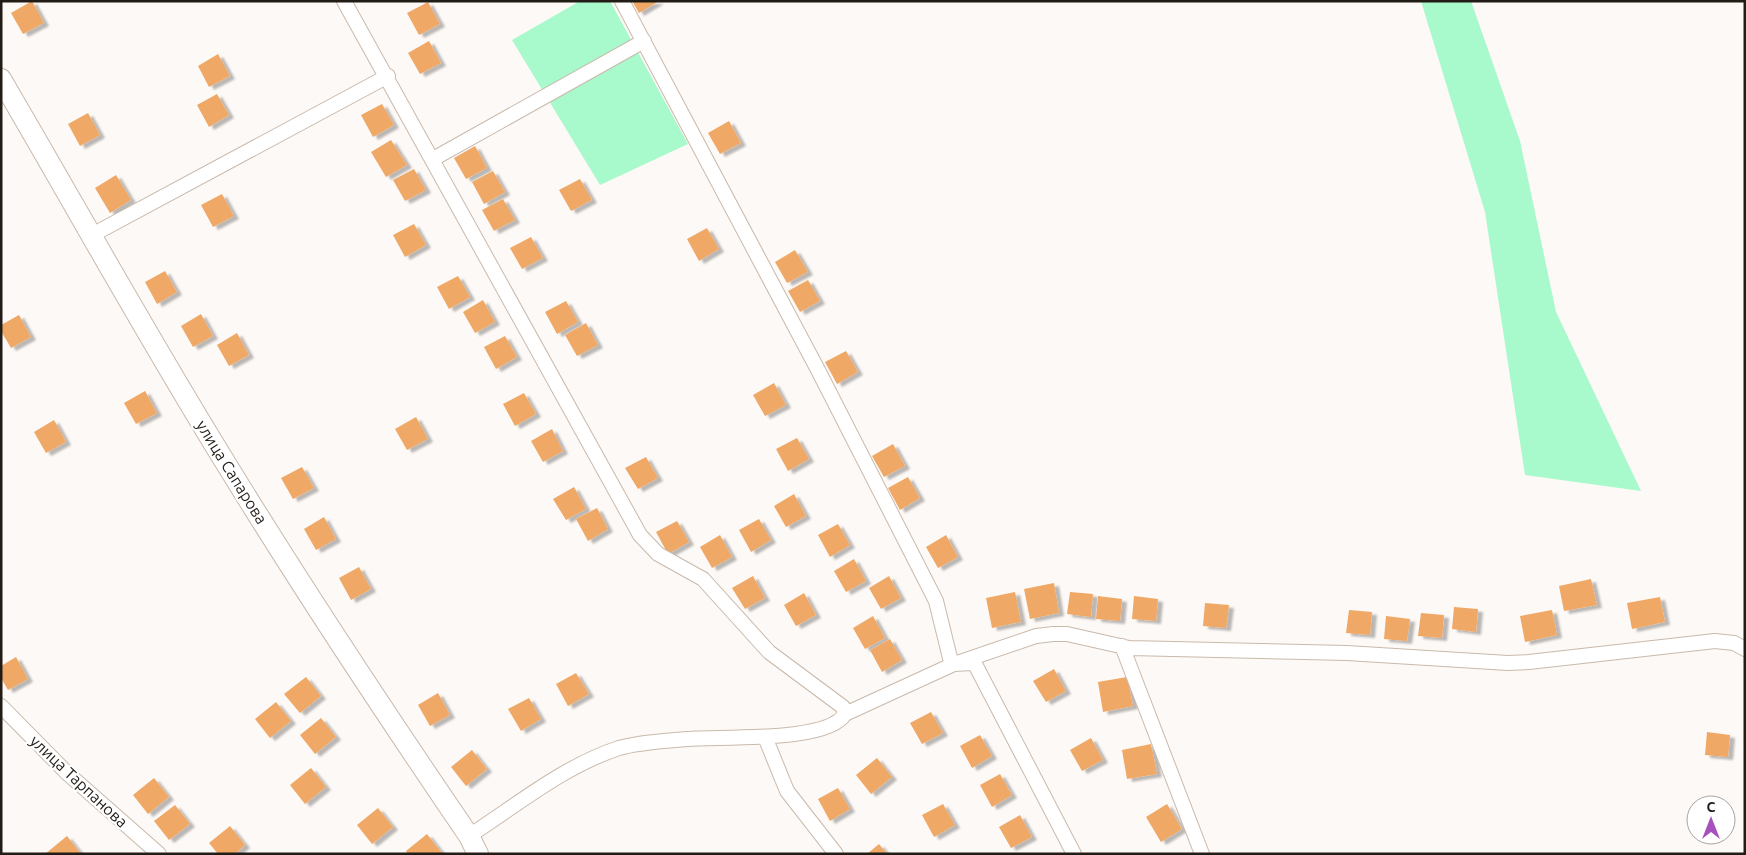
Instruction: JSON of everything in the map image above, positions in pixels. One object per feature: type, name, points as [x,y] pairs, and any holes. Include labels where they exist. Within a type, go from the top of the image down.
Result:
[{"type":"main road","name":"улица Сапарова","points":[[1,80],[92,234],[130,303],[225,462],[388,718],[474,845]]},
{"type":"street","points":[[344,1],[388,76],[640,535],[658,554],[703,579],[769,652],[843,707],[845,714]]},
{"type":"street","points":[[622,1],[818,370],[936,601],[950,658],[954,664]]},
{"type":"street","points":[[433,159],[644,41]]},
{"type":"street","points":[[92,234],[388,76]]},
{"type":"street","points":[[474,845],[573,767],[621,748],[688,739],[765,737],[826,728],[842,719],[845,714],[954,664],[1036,636],[1067,634],[1122,646],[1193,651],[1347,653],[1508,663],[1715,641],[1734,643],[1745,650]]},
{"type":"street","points":[[1122,646],[1202,854]]},
{"type":"street","points":[[954,664],[972,663],[976,666],[1074,854]]},
{"type":"street","name":"улица Тарпанова","points":[[1,706],[67,773],[159,854]]},
{"type":"street","points":[[765,737],[787,791],[836,854]]},
{"type":"green space","points":[[580,1],[610,1],[688,144],[600,185],[512,40]]},
{"type":"green space","points":[[1421,1],[1471,1],[1520,141],[1556,312],[1641,491],[1525,475],[1485,212]]},
{"type":"building","points":[[32,1],[44,23],[23,34],[11,13]]},
{"type":"building","points":[[632,1],[659,1],[639,13]]},
{"type":"building","points":[[428,2],[440,24],[419,35],[407,13]]},
{"type":"building","points":[[429,41],[441,63],[420,74],[408,53]]},
{"type":"building","points":[[218,54],[230,76],[209,87],[198,66]]},
{"type":"building","points":[[217,94],[229,115],[209,127],[197,105]]},
{"type":"building","points":[[382,104],[394,125],[373,137],[361,115]]},
{"type":"building","points":[[88,113],[100,135],[80,146],[68,124]]},
{"type":"building","points":[[729,121],[741,143],[720,154],[708,133]]},
{"type":"building","points":[[391,140],[407,165],[386,177],[371,152]]},
{"type":"building","points":[[475,146],[487,168],[466,179],[454,158]]},
{"type":"building","points":[[414,169],[426,190],[405,201],[393,180]]},
{"type":"building","points":[[493,171],[505,192],[484,204],[472,182]]},
{"type":"building","points":[[116,175],[131,200],[110,213],[95,188]]},
{"type":"building","points":[[580,179],[592,200],[571,211],[559,190]]},
{"type":"building","points":[[222,194],[234,216],[213,227],[201,205]]},
{"type":"building","points":[[503,199],[515,220],[494,231],[482,210]]},
{"type":"building","points":[[414,224],[426,245],[405,257],[393,235]]},
{"type":"building","points":[[707,228],[719,249],[699,261],[687,239]]},
{"type":"building","points":[[531,237],[543,258],[522,269],[510,248]]},
{"type":"building","points":[[795,250],[808,272],[787,283],[775,262]]},
{"type":"building","points":[[165,271],[177,292],[157,304],[145,282]]},
{"type":"building","points":[[458,276],[470,297],[449,309],[437,287]]},
{"type":"building","points":[[808,280],[820,301],[800,312],[788,291]]},
{"type":"building","points":[[483,300],[495,322],[475,333],[463,312]]},
{"type":"building","points":[[566,301],[578,322],[557,334],[545,312]]},
{"type":"building","points":[[201,314],[213,336],[193,347],[181,326]]},
{"type":"building","points":[[19,315],[31,337],[11,348],[1,331],[1,325]]},
{"type":"building","points":[[586,323],[598,345],[577,356],[565,335]]},
{"type":"building","points":[[237,333],[249,355],[229,366],[217,345]]},
{"type":"building","points":[[505,336],[517,357],[496,369],[484,347]]},
{"type":"building","points":[[846,351],[858,372],[837,384],[825,362]]},
{"type":"building","points":[[774,383],[786,405],[765,416],[753,395]]},
{"type":"building","points":[[145,391],[157,413],[136,424],[124,403]]},
{"type":"building","points":[[524,393],[536,414],[515,426],[503,404]]},
{"type":"building","points":[[416,417],[428,439],[407,450],[395,429]]},
{"type":"building","points":[[54,420],[66,442],[46,453],[34,432]]},
{"type":"building","points":[[552,429],[563,451],[543,462],[531,441]]},
{"type":"building","points":[[797,438],[809,459],[788,471],[776,449]]},
{"type":"building","points":[[893,444],[905,466],[884,477],[872,456]]},
{"type":"building","points":[[646,457],[658,478],[638,489],[625,468]]},
{"type":"building","points":[[302,467],[314,488],[293,499],[281,478]]},
{"type":"building","points":[[908,477],[920,498],[900,510],[888,488]]},
{"type":"building","points":[[574,487],[586,509],[566,520],[553,499]]},
{"type":"building","points":[[794,494],[806,516],[786,527],[774,506]]},
{"type":"building","points":[[597,508],[608,529],[588,541],[576,519]]},
{"type":"building","points":[[324,517],[336,539],[316,550],[304,529]]},
{"type":"building","points":[[759,519],[771,540],[751,552],[739,530]]},
{"type":"building","points":[[677,521],[689,542],[668,554],[656,532]]},
{"type":"building","points":[[838,524],[850,545],[830,557],[818,535]]},
{"type":"building","points":[[720,535],[732,557],[712,568],[700,547]]},
{"type":"building","points":[[946,535],[958,557],[938,568],[926,547]]},
{"type":"building","points":[[854,559],[866,581],[846,592],[834,571]]},
{"type":"building","points":[[359,567],[371,589],[351,600],[339,578]]},
{"type":"building","points":[[753,576],[765,598],[745,609],[732,588]]},
{"type":"building","points":[[889,576],[901,598],[881,609],[869,588]]},
{"type":"building","points":[[1591,579],[1597,605],[1564,611],[1559,586]]},
{"type":"building","points":[[1054,583],[1059,613],[1030,619],[1024,589]]},
{"type":"building","points":[[1015,592],[1021,622],[992,628],[986,598]]},
{"type":"building","points":[[1070,592],[1093,594],[1091,617],[1067,614]]},
{"type":"building","points":[[804,593],[816,615],[796,626],[784,605]]},
{"type":"building","points":[[1098,596],[1122,599],[1120,621],[1096,619]]},
{"type":"building","points":[[1134,596],[1158,599],[1156,621],[1132,619]]},
{"type":"building","points":[[1660,597],[1665,622],[1632,629],[1627,603]]},
{"type":"building","points":[[1205,603],[1229,605],[1226,628],[1203,626]]},
{"type":"building","points":[[1454,607],[1478,609],[1476,632],[1452,629]]},
{"type":"building","points":[[1349,610],[1372,612],[1370,635],[1346,633]]},
{"type":"building","points":[[1552,610],[1557,635],[1525,642],[1520,616]]},
{"type":"building","points":[[1421,613],[1444,615],[1442,638],[1418,636]]},
{"type":"building","points":[[873,616],[885,638],[865,649],[853,628]]},
{"type":"building","points":[[1386,616],[1410,619],[1407,641],[1384,639]]},
{"type":"building","points":[[890,639],[902,660],[882,672],[870,650]]},
{"type":"building","points":[[16,657],[28,679],[8,690],[1,678],[1,666]]},
{"type":"building","points":[[1054,669],[1066,691],[1046,702],[1033,681]]},
{"type":"building","points":[[576,673],[589,694],[568,706],[556,684]]},
{"type":"building","points":[[306,677],[321,696],[300,713],[284,694]]},
{"type":"building","points":[[1127,677],[1133,706],[1103,712],[1098,682]]},
{"type":"building","points":[[438,693],[450,715],[430,726],[418,705]]},
{"type":"building","points":[[529,698],[541,719],[521,731],[508,709]]},
{"type":"building","points":[[276,702],[291,721],[270,738],[255,719]]},
{"type":"building","points":[[931,712],[943,733],[922,744],[910,723]]},
{"type":"building","points":[[321,718],[336,737],[315,754],[300,735]]},
{"type":"building","points":[[1707,732],[1730,735],[1728,757],[1705,755]]},
{"type":"building","points":[[980,735],[992,756],[972,768],[960,746]]},
{"type":"building","points":[[1091,738],[1103,760],[1082,771],[1070,750]]},
{"type":"building","points":[[1151,744],[1157,774],[1127,779],[1122,750]]},
{"type":"building","points":[[472,750],[487,769],[466,786],[451,767]]},
{"type":"building","points":[[877,758],[892,777],[871,794],[856,775]]},
{"type":"building","points":[[311,768],[326,787],[305,804],[290,785]]},
{"type":"building","points":[[1000,774],[1012,795],[992,807],[980,785]]},
{"type":"building","points":[[154,778],[169,797],[148,814],[133,795]]},
{"type":"building","points":[[838,788],[850,809],[830,821],[818,799]]},
{"type":"building","points":[[943,804],[955,825],[934,837],[922,815]]},
{"type":"building","points":[[1167,804],[1182,829],[1161,842],[1146,817]]},
{"type":"building","points":[[175,805],[190,824],[169,840],[154,821]]},
{"type":"building","points":[[378,808],[393,827],[372,844],[357,825]]},
{"type":"building","points":[[1020,815],[1032,837],[1011,848],[999,827]]},
{"type":"building","points":[[230,826],[245,845],[235,854],[218,854],[209,843]]},
{"type":"building","points":[[427,834],[442,853],[408,854],[406,851]]},
{"type":"building","points":[[67,836],[81,854],[45,854]]},
{"type":"building","points":[[879,844],[887,854],[867,854]]}]
